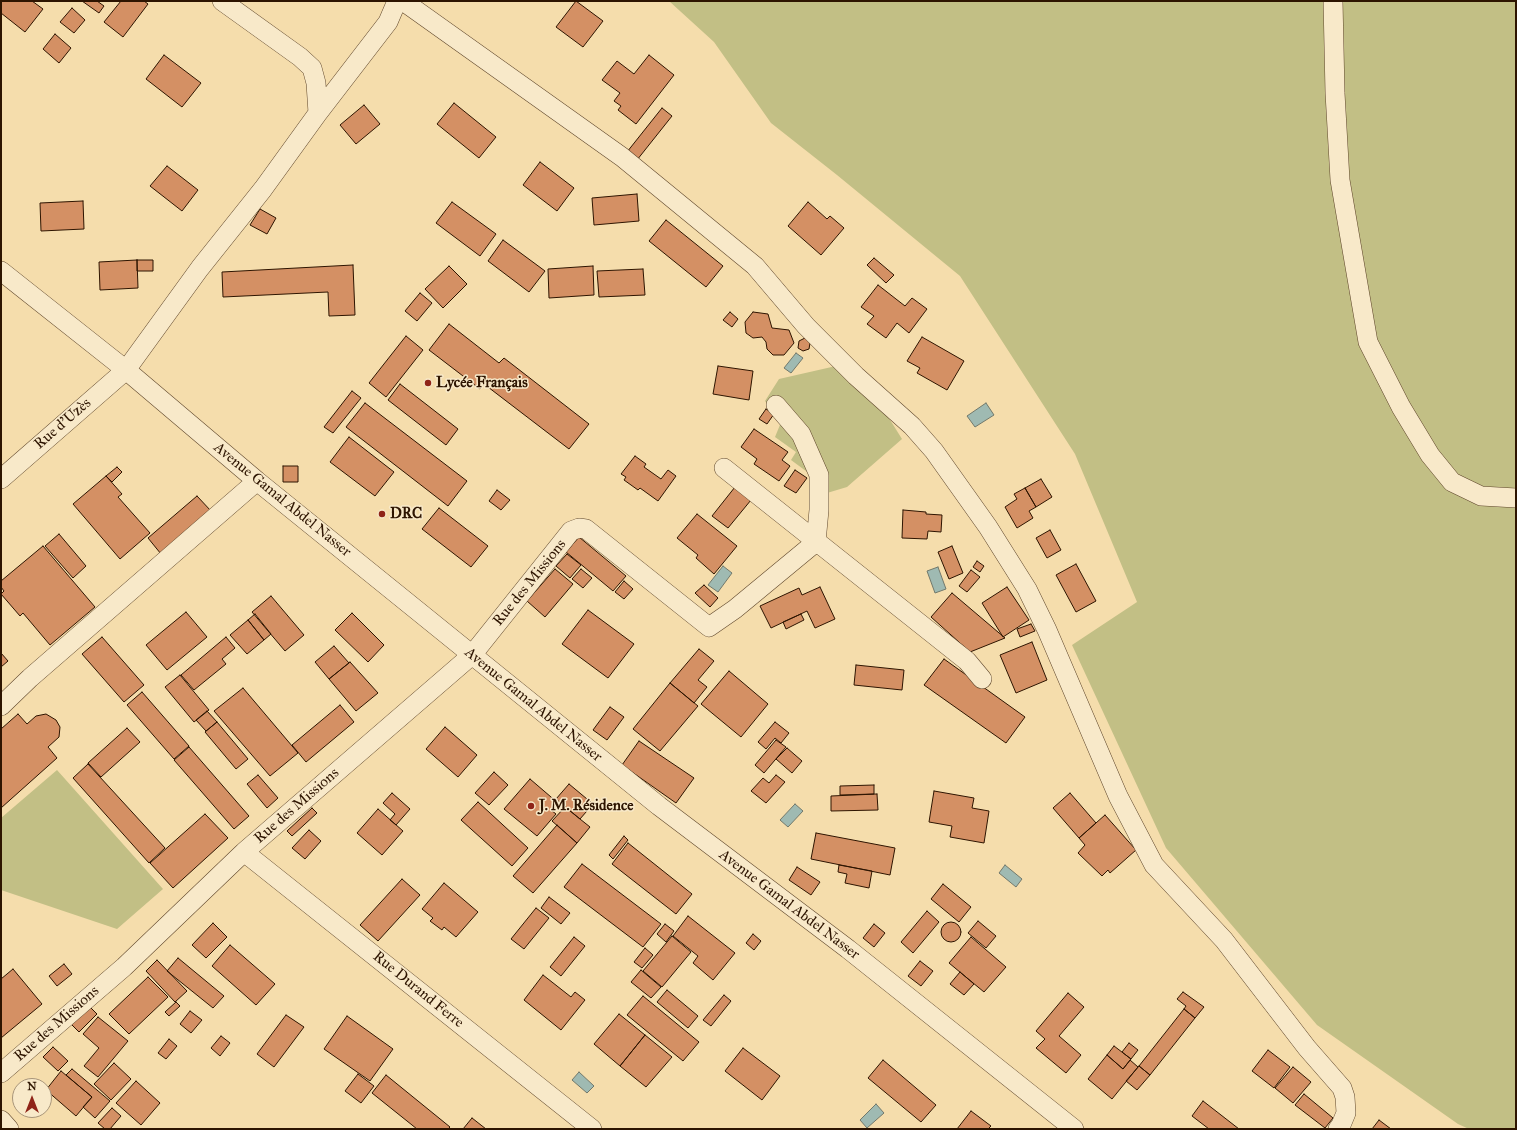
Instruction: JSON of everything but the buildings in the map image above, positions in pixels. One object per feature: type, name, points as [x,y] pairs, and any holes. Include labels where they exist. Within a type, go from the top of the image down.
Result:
[{"type":"street","points":[[222,1],[312,68],[316,83],[318,113]]},
{"type":"street","name":"Rue d'Uzès","points":[[1,479],[126,370],[200,268],[263,189],[318,113],[388,22],[397,1]]},
{"type":"street","points":[[403,1],[622,157],[755,266],[806,326],[856,376],[912,426],[934,450],[988,527],[1027,589],[1047,630],[1118,796],[1154,866],[1224,940],[1307,1048],[1342,1088],[1345,1097],[1346,1113],[1338,1129]]},
{"type":"street","points":[[1333,1],[1335,93],[1340,180],[1351,251],[1368,342],[1409,421],[1430,455],[1452,482],[1481,496],[1516,498]]},
{"type":"street","name":"Avenue Gamal Abdel Nasser","points":[[1,270],[126,370],[257,481],[660,806],[848,949],[1074,1129]]},
{"type":"street","points":[[776,405],[801,434],[819,475],[819,510],[816,542]]},
{"type":"street","points":[[724,468],[967,661],[982,679]]},
{"type":"street","points":[[1,706],[30,678],[257,481]]},
{"type":"street","name":"Rue des Missions","points":[[1,1073],[124,967],[244,852],[472,655],[571,531],[579,528],[586,529],[709,627],[735,609],[816,542]]},
{"type":"street","name":"Rue Durand Ferre","points":[[244,852],[592,1129]]},
{"type":"street","points":[[1,1120],[9,1129]]},
{"type":"shaded area","points":[[669,1],[1516,1],[1516,1129],[1469,1129],[1458,1124],[1317,1025],[1166,848],[1072,645],[1137,602],[1075,454],[960,276],[771,123],[714,42]]},
{"type":"shaded area","points":[[836,366],[882,407],[902,439],[847,487],[817,496],[810,474],[791,460],[796,452],[775,437],[782,420],[765,401],[779,379]]},
{"type":"shaded area","points":[[57,770],[163,889],[117,929],[1,890],[1,818]]},
{"type":"water","points":[[796,353],[803,358],[791,373],[784,368]]},
{"type":"water","points":[[986,403],[994,415],[975,427],[967,416]]},
{"type":"water","points":[[723,566],[732,573],[718,592],[708,585]]},
{"type":"water","points":[[938,567],[946,589],[935,593],[927,571]]},
{"type":"water","points":[[795,804],[803,811],[788,827],[780,820]]},
{"type":"water","points":[[1005,865],[1022,879],[1016,887],[999,873]]},
{"type":"water","points":[[579,1072],[594,1086],[587,1093],[572,1080]]},
{"type":"water","points":[[876,1104],[884,1113],[867,1128],[860,1120]]},
{"type":"place","name":"Lycée Français","points":[[428,383]]},
{"type":"place","name":"DRC","points":[[382,514]]},
{"type":"place","name":"J. M. Résidence","points":[[531,806]]}]
